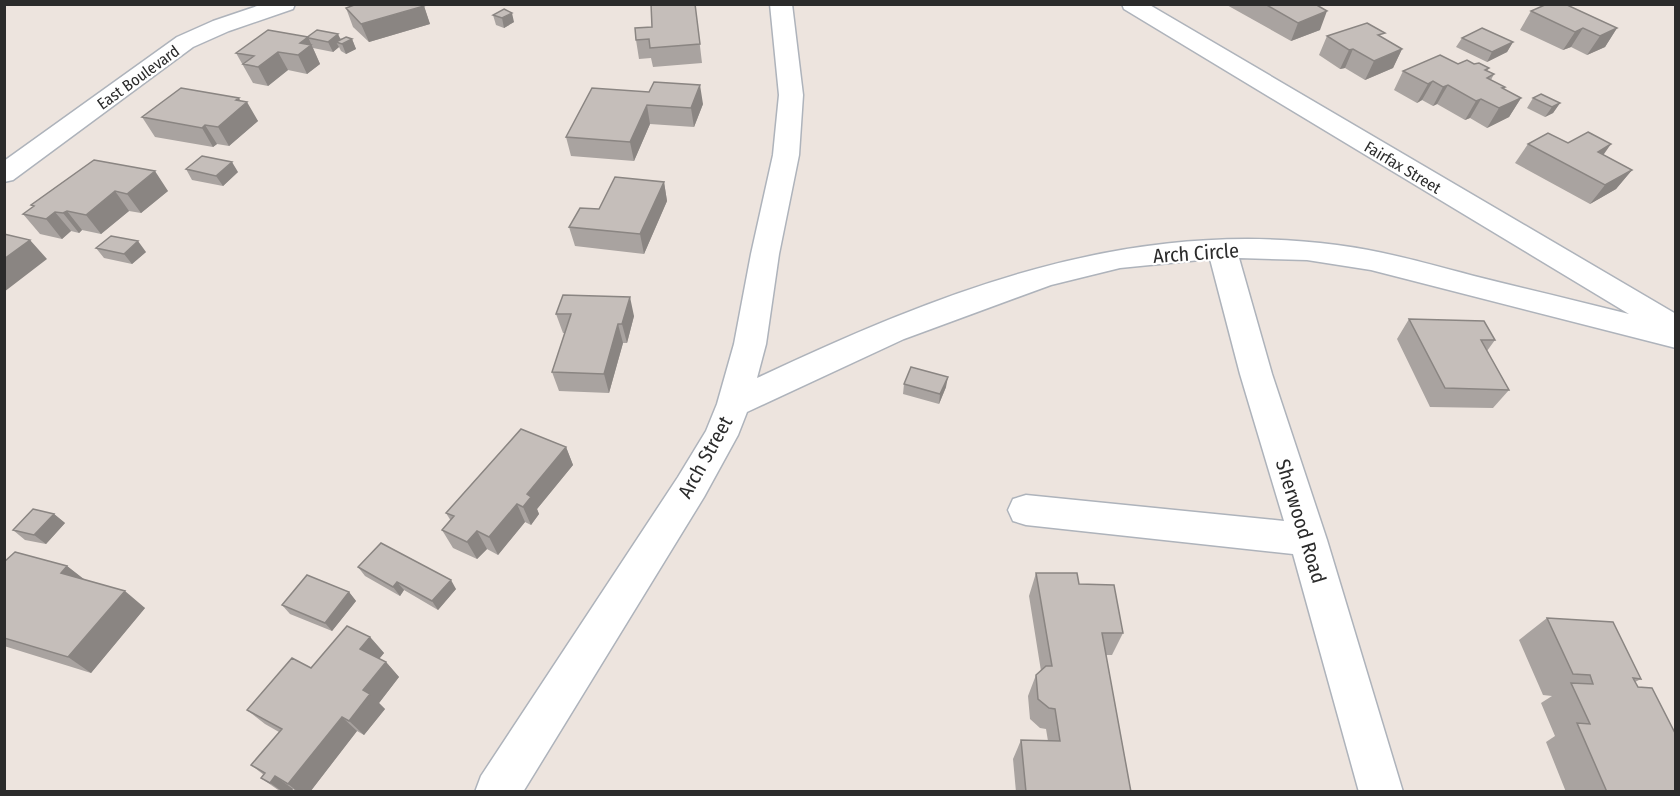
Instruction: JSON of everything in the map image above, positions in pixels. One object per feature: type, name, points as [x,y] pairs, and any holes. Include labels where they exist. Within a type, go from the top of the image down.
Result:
[{"type":"street","name":"East Boulevard","points":[[4,174],[185,42],[220,26],[285,4]]},
{"type":"street","name":"Arch Street","points":[[497,792],[691,487],[721,435],[734,404],[750,344],[765,254],[786,155],[791,95],[781,4]]},
{"type":"street","name":"Fairfax Street","points":[[1132,4],[1676,328]]},
{"type":"street","name":"Arch Circle","points":[[734,404],[816,363],[935,313],[1033,280],[1091,264],[1147,255],[1222,249],[1284,249],[1336,254],[1408,269],[1676,337]]},
{"type":"street","name":"Sherwood Road","points":[[1222,249],[1256,374],[1308,540],[1381,792]]},
{"type":"street","points":[[1026,510],[1308,540]]},
{"type":"building","points":[[357,4],[422,4],[424,6],[361,24],[346,8]]},
{"type":"building","points":[[651,4],[695,4],[700,44],[650,48],[649,39],[636,40],[635,28],[652,27]]},
{"type":"building","points":[[1265,4],[1315,4],[1327,11],[1298,23]]},
{"type":"building","points":[[1547,4],[1565,4],[1617,28],[1600,36],[1583,28],[1575,32],[1531,11]]},
{"type":"building","points":[[504,9],[512,13],[502,18],[493,15]]},
{"type":"building","points":[[1367,23],[1385,33],[1378,35],[1402,49],[1374,61],[1353,49],[1349,50],[1327,36]]},
{"type":"building","points":[[1482,28],[1513,42],[1492,52],[1462,38]]},
{"type":"building","points":[[268,30],[308,37],[300,43],[311,45],[298,55],[278,52],[258,67],[243,64],[254,56],[236,53]]},
{"type":"building","points":[[317,30],[338,34],[328,42],[306,38]]},
{"type":"building","points":[[346,37],[352,39],[342,44],[336,42]]},
{"type":"building","points":[[1440,55],[1458,64],[1467,60],[1489,68],[1485,70],[1494,74],[1487,78],[1521,98],[1499,108],[1481,99],[1476,101],[1448,85],[1443,87],[1433,81],[1428,84],[1403,71]]},
{"type":"building","points":[[654,82],[700,85],[691,108],[647,105],[630,142],[566,137],[592,88],[649,92]]},
{"type":"building","points":[[181,88],[239,98],[236,100],[247,102],[218,127],[205,125],[202,128],[142,117]]},
{"type":"building","points":[[1541,94],[1560,103],[1552,107],[1533,98]]},
{"type":"building","points":[[1588,132],[1611,144],[1598,152],[1632,170],[1605,185],[1528,144],[1548,133],[1568,143]]},
{"type":"building","points":[[202,156],[232,162],[216,176],[186,169]]},
{"type":"building","points":[[94,160],[155,171],[127,194],[115,191],[86,215],[67,211],[55,212],[46,219],[23,214],[34,206],[31,205]]},
{"type":"building","points":[[615,177],[664,182],[640,234],[569,227],[580,208],[599,209]]},
{"type":"building","points":[[4,234],[30,240],[4,259]]},
{"type":"building","points":[[111,236],[138,241],[124,254],[96,248]]},
{"type":"building","points":[[563,295],[630,297],[622,324],[618,324],[604,374],[552,372],[571,314],[556,314]]},
{"type":"building","points":[[1409,319],[1484,321],[1495,340],[1481,340],[1509,390],[1445,388]]},
{"type":"building","points":[[911,367],[948,377],[940,394],[904,384]]},
{"type":"building","points":[[521,429],[566,447],[527,494],[531,497],[523,507],[517,504],[489,537],[477,531],[467,542],[442,530],[454,516],[446,513]]},
{"type":"building","points":[[33,509],[54,514],[34,535],[13,530]]},
{"type":"building","points":[[381,543],[451,580],[432,601],[397,582],[393,587],[358,567]]},
{"type":"building","points":[[15,552],[67,566],[61,573],[125,591],[68,657],[4,638],[4,562]]},
{"type":"building","points":[[1036,573],[1077,573],[1079,584],[1114,585],[1123,633],[1102,633],[1131,792],[1026,792],[1021,740],[1060,741],[1055,709],[1049,708],[1038,699],[1036,675],[1046,666],[1052,666]]},
{"type":"building","points":[[307,575],[349,592],[325,623],[282,605]]},
{"type":"building","points":[[1547,618],[1613,622],[1641,679],[1633,678],[1638,687],[1652,688],[1676,735],[1676,792],[1607,792],[1577,723],[1590,724],[1571,683],[1593,684],[1590,675],[1573,674]]},
{"type":"building","points":[[347,626],[370,637],[360,649],[386,662],[363,690],[370,694],[349,721],[342,717],[288,784],[275,776],[270,783],[261,778],[265,773],[251,765],[282,729],[247,710],[292,658],[311,668]]}]
